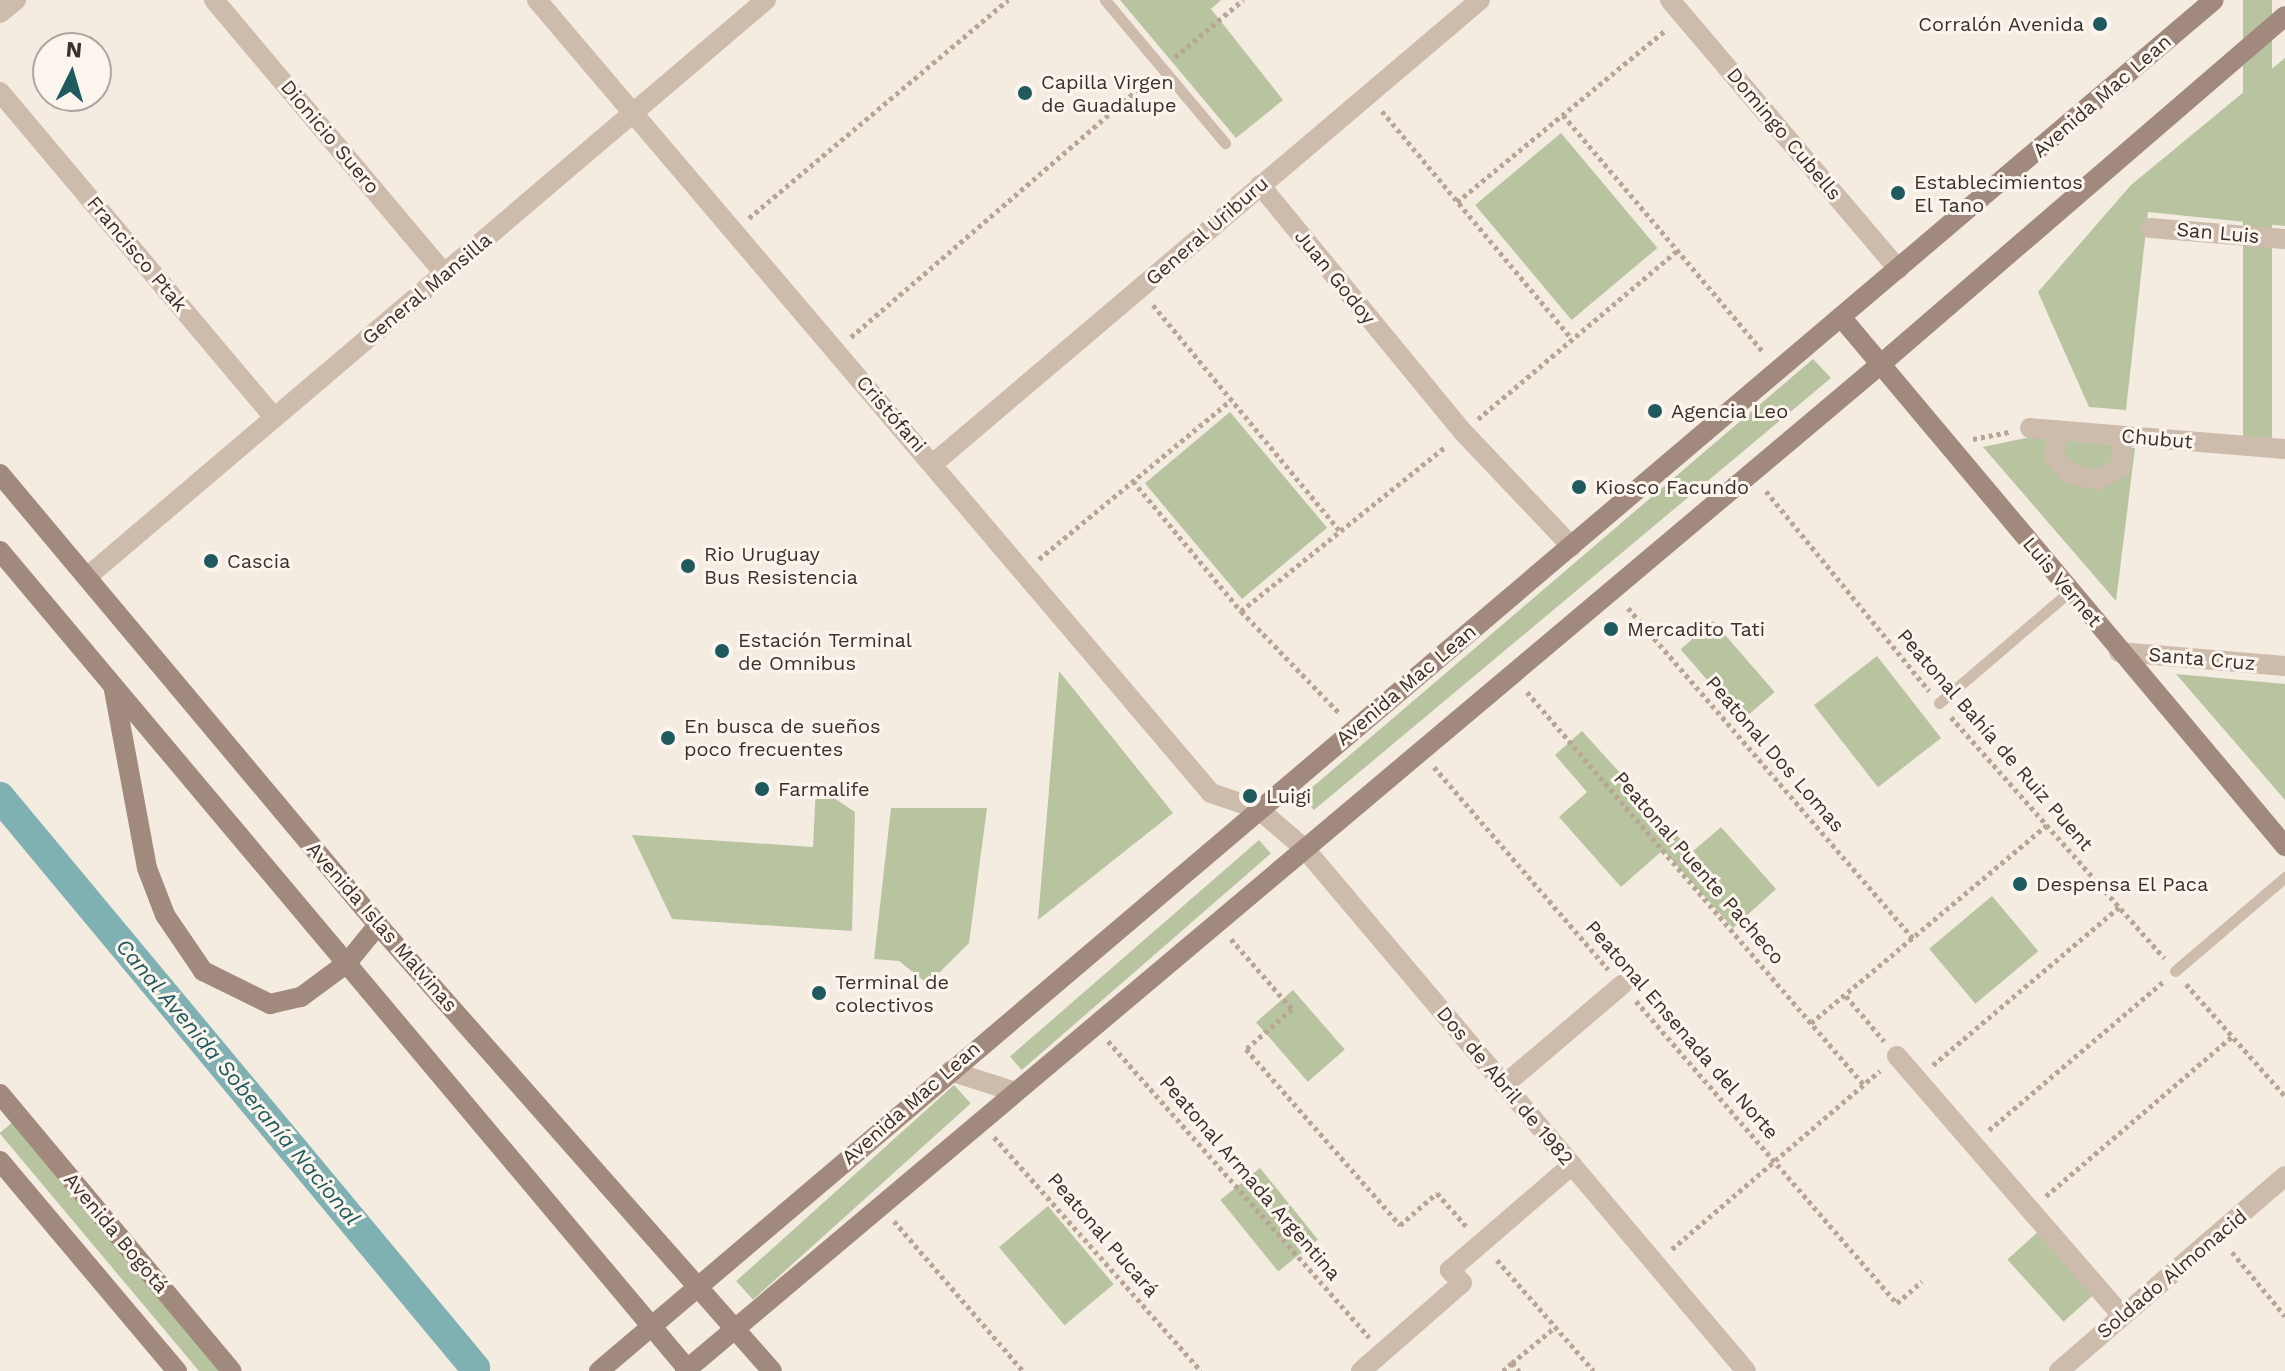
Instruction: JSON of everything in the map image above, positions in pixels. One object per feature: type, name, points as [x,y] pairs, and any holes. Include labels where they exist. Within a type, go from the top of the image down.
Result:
[{"type":"main road","name":"Avenida Mac Lean","points":[[599,1371],[652,1328],[697,1284],[1572,547],[1777,368],[2214,0]]},
{"type":"main road","points":[[0,551],[687,1370],[1881,364],[2285,16]]},
{"type":"main road","name":"Luis Vernet","points":[[1841,317],[2119,652],[2285,846]]},
{"type":"main road","name":"Avenida Islas Malvinas","points":[[0,474],[378,925],[772,1371]]},
{"type":"main road","points":[[114,686],[147,868],[165,915],[203,971],[270,1004],[301,997],[347,963],[378,925]]},
{"type":"main road","name":"Avenida Bogotá","points":[[0,1094],[232,1371]]},
{"type":"main road","points":[[0,1161],[177,1371]]},
{"type":"street","points":[[0,13],[16,0]]},
{"type":"street","name":"Dionicio Suero","points":[[214,0],[445,274]]},
{"type":"street","name":"Cristófani","points":[[537,0],[629,113],[934,463],[1211,793],[1258,809]]},
{"type":"street","name":"General Mansilla","points":[[87,577],[445,274],[629,113],[766,0]]},
{"type":"street","name":"General Uriburu","points":[[934,463],[1480,0]]},
{"type":"street","name":"Domingo Cubells","points":[[1677,8],[1898,269]]},
{"type":"street","name":"Francisco Ptak","points":[[0,92],[274,417]]},
{"type":"street","name":"Juan Godoy","points":[[1260,185],[1463,432],[1572,547]]},
{"type":"street","name":"San Luis","points":[[2150,228],[2285,239]]},
{"type":"street","name":"Chubut","points":[[2030,428],[2285,449]]},
{"type":"street","points":[[2056,430],[2054,456],[2069,473],[2098,480],[2121,467],[2121,436]]},
{"type":"street","name":"Santa Cruz","points":[[2119,652],[2285,666]]},
{"type":"street","name":"Dos de Abril de 1982","points":[[1258,809],[1305,849],[1746,1371]]},
{"type":"street","points":[[1504,1085],[1622,985]]},
{"type":"street","points":[[1897,1056],[2122,1316]]},
{"type":"street","points":[[950,1071],[1016,1092]]},
{"type":"street","points":[[1361,1371],[1462,1283],[1450,1270],[1572,1165]]},
{"type":"street","name":"Soldado Almonacid","points":[[2059,1371],[2285,1176]]},
{"type":"lane","points":[[1105,0],[1225,143]]},
{"type":"lane","points":[[1939,703],[2069,592]]},
{"type":"lane","points":[[2175,971],[2285,877]]},
{"type":"path","points":[[733,232],[1008,0]]},
{"type":"path","points":[[836,350],[1243,0]]},
{"type":"path","points":[[1457,202],[1563,115],[1677,8]]},
{"type":"path","points":[[1369,94],[1571,338]]},
{"type":"path","points":[[1563,115],[1777,368]]},
{"type":"path","points":[[1139,288],[1339,530]]},
{"type":"path","points":[[1023,572],[1231,400]]},
{"type":"path","points":[[1948,444],[2030,428]]},
{"type":"path","name":"Peatonal Bahía de Ruiz Puent","points":[[1751,471],[1939,703],[2285,1096]]},
{"type":"path","points":[[1133,481],[1241,611],[1354,728]]},
{"type":"path","name":"Peatonal Dos Lomas","points":[[1611,589],[1914,939]]},
{"type":"path","name":"Peatonal Puente Pacheco","points":[[1511,673],[1864,1085]]},
{"type":"path","name":"Peatonal Ensenada del Norte","points":[[1421,751],[1897,1303],[1922,1281]]},
{"type":"path","points":[[1811,1023],[2047,825]]},
{"type":"path","points":[[1917,1079],[2119,907]]},
{"type":"path","points":[[1217,923],[1292,1009],[1246,1049],[1400,1225],[1437,1193],[1594,1371]]},
{"type":"path","points":[[1973,1144],[2175,971]]},
{"type":"path","points":[[1654,1263],[1897,1056],[1846,996]]},
{"type":"path","name":"Peatonal Armada Argentina","points":[[1094,1025],[1382,1352]]},
{"type":"path","points":[[2030,1209],[2233,1036]]},
{"type":"path","name":"Peatonal Pucará","points":[[981,1121],[1201,1371]]},
{"type":"path","points":[[881,1205],[1023,1371]]},
{"type":"path","points":[[2218,1236],[2285,1316]]},
{"type":"path","points":[[1503,1371],[1555,1327]]},
{"type":"path","points":[[1512,1363],[1519,1371]]},
{"type":"green space","points":[[1120,0],[1221,0],[1211,9],[1283,100],[1236,138]]},
{"type":"green space","points":[[2243,0],[2272,0],[2272,455],[2243,455]]},
{"type":"green space","points":[[2285,58],[2285,226],[2148,212],[2126,410],[2089,407],[2038,292],[2131,185]]},
{"type":"green space","points":[[1561,133],[1657,248],[1572,320],[1475,205]]},
{"type":"green space","points":[[1813,359],[1831,378],[1314,810],[1302,796]]},
{"type":"green space","points":[[1230,412],[1327,528],[1242,599],[1145,483]]},
{"type":"green space","points":[[2040,435],[2135,448],[2116,601],[1983,447]]},
{"type":"green space","points":[[1713,621],[1775,692],[1742,720],[1681,649]]},
{"type":"green space","points":[[1877,656],[1941,738],[1878,787],[1814,705]]},
{"type":"green space","points":[[1059,671],[1173,813],[1038,920]]},
{"type":"green space","points":[[2176,674],[2285,684],[2285,800]]},
{"type":"green space","points":[[1582,731],[1692,852],[1721,827],[1776,889],[1733,928],[1663,850],[1621,887],[1559,817],[1587,792],[1555,755]]},
{"type":"green space","points":[[816,786],[855,812],[852,931],[672,919],[632,835],[813,847]]},
{"type":"green space","points":[[891,808],[987,808],[969,943],[928,984],[899,961],[874,959]]},
{"type":"green space","points":[[1259,840],[1271,854],[1022,1070],[1010,1056]]},
{"type":"green space","points":[[1992,896],[2038,951],[1975,1004],[1929,949]]},
{"type":"green space","points":[[1293,990],[1345,1050],[1308,1082],[1256,1022]]},
{"type":"green space","points":[[954,1085],[971,1104],[753,1300],[736,1281]]},
{"type":"green space","points":[[14,1121],[223,1370],[199,1371],[0,1133]]},
{"type":"green space","points":[[1260,1168],[1318,1239],[1278,1272],[1220,1200]]},
{"type":"green space","points":[[1048,1206],[1114,1284],[1065,1325],[999,1247]]},
{"type":"green space","points":[[2040,1230],[2096,1292],[2064,1322],[2007,1259]]},
{"type":"waterway","name":"Canal Avenida Soberanía Nacional","points":[[0,797],[475,1368]]},
{"type":"place","name":"Corralón Avenida","points":[[2100,24]]},
{"type":"place","name":"Capilla Virgen de Guadalupe","points":[[1025,93]]},
{"type":"place","name":"Establecimientos El Tano","points":[[1898,193]]},
{"type":"place","name":"Agencia Leo","points":[[1655,411]]},
{"type":"place","name":"Kiosco Facundo","points":[[1579,487]]},
{"type":"place","name":"Cascia","points":[[211,561]]},
{"type":"place","name":"Rio Uruguay Bus Resistencia","points":[[688,566]]},
{"type":"place","name":"Mercadito Tati","points":[[1611,629]]},
{"type":"place","name":"Estación Terminal de Omnibus","points":[[722,651]]},
{"type":"place","name":"En busca de sueños poco frecuentes","points":[[668,738]]},
{"type":"place","name":"Farmalife","points":[[762,789]]},
{"type":"place","name":"Luigi","points":[[1250,796]]},
{"type":"place","name":"Despensa El Paca","points":[[2020,884]]},
{"type":"place","name":"Terminal de colectivos","points":[[819,993]]}]
